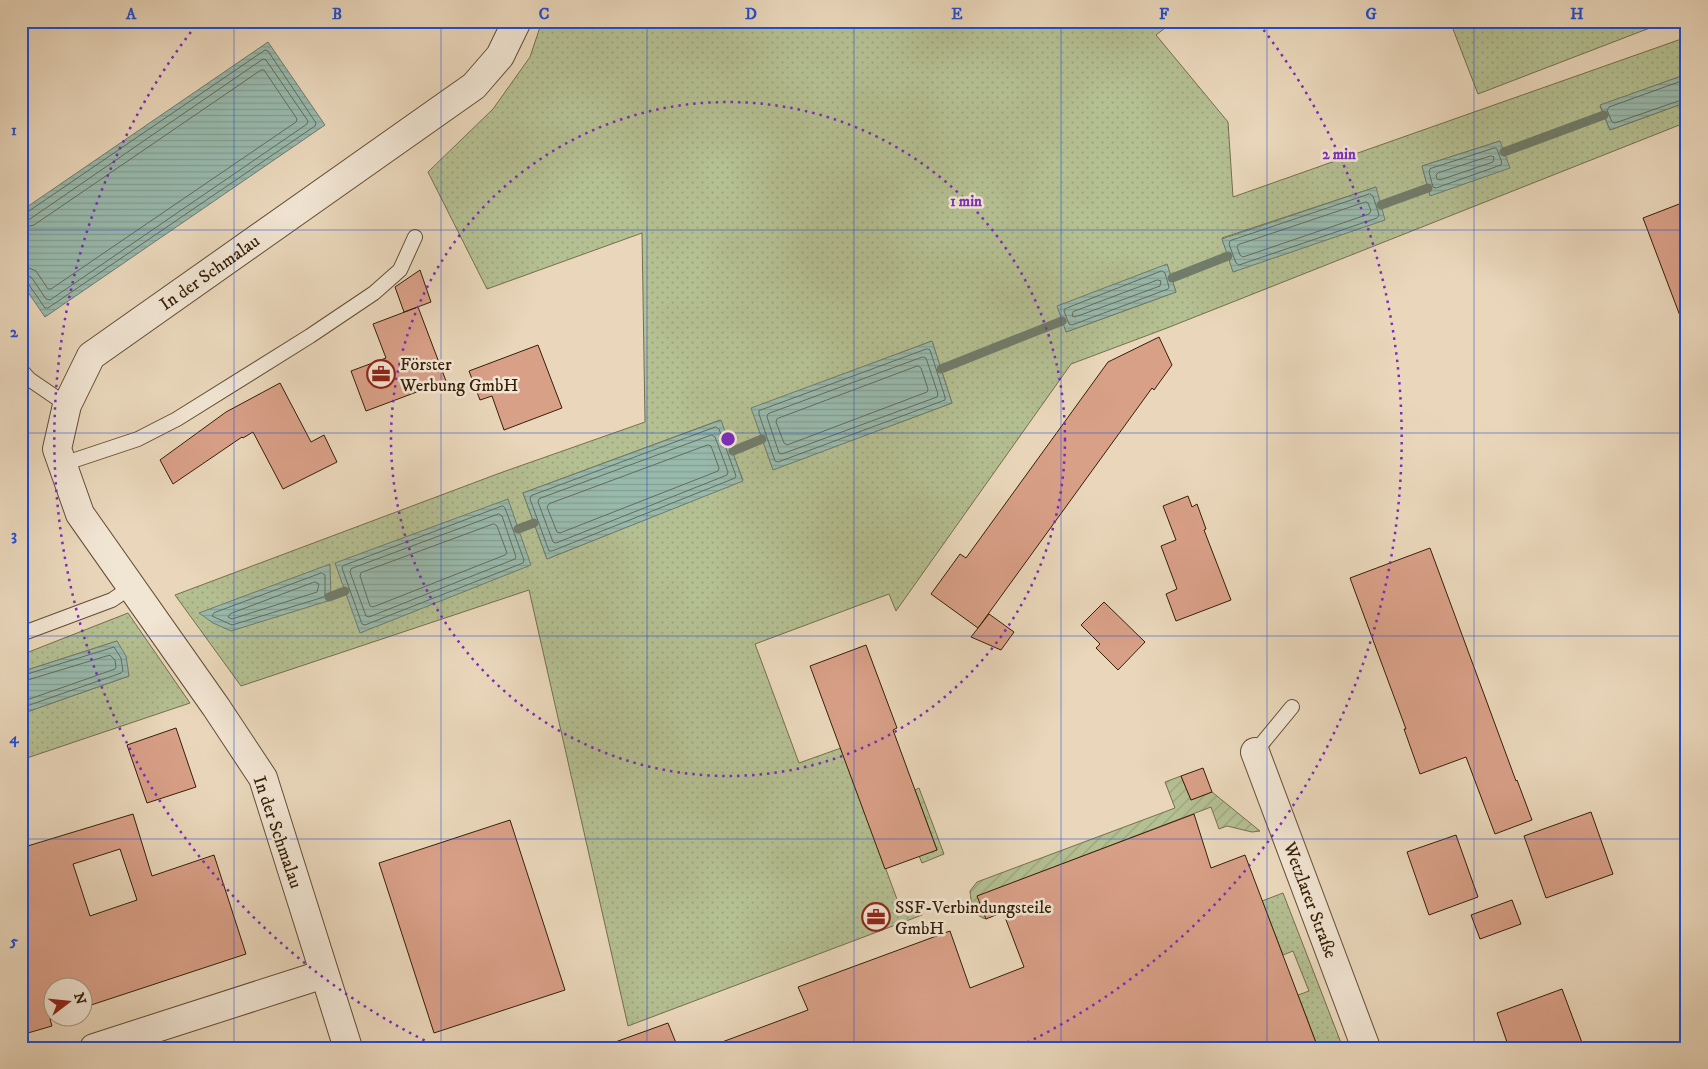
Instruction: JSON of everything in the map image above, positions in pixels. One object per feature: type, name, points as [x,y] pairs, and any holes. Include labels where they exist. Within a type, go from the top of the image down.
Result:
[{"type":"street","name":"In der Schmalau","points":[[348,1048],[263,778],[216,707],[80,514],[57,449],[66,405],[91,356],[474,86],[500,56],[517,21]]},
{"type":"street","name":"Wetzlarer Straße","points":[[1255,752],[1366,1048]]},
{"type":"street","points":[[94,1048],[324,974]]},
{"type":"lane","points":[[63,464],[138,439],[178,420],[278,357],[374,293],[400,270],[415,237]]},
{"type":"lane","points":[[21,370],[29,379],[66,405]]},
{"type":"lane","points":[[21,634],[112,600],[131,587]]},
{"type":"lane","points":[[1255,752],[1292,707]]},
{"type":"green space","points":[[542,21],[1174,21],[1156,35],[1228,122],[1233,197],[1687,37],[1687,74],[1600,106],[1610,130],[1687,102],[1687,122],[1167,328],[1071,364],[896,611],[889,594],[755,644],[799,763],[841,748],[901,910],[918,904],[922,915],[628,1026],[529,590],[241,686],[175,595],[500,473],[645,422],[642,233],[487,289],[428,172],[493,109],[530,57]],"holes":[[[1500,141],[1431,195],[1422,166]],[[1376,187],[1234,272],[1222,238]],[[1167,264],[1176,292],[1066,332]],[[932,341],[952,403],[773,469],[752,409]],[[720,420],[743,480],[547,559],[523,493]]]},
{"type":"green space","points":[[1448,21],[1668,21],[1478,94],[1453,29]]},
{"type":"green space","points":[[128,613],[190,703],[21,760],[21,714],[129,676],[117,641],[21,672],[21,655]]},
{"type":"green space","points":[[1181,776],[1191,800],[1212,792],[1260,831],[1252,832],[1227,826],[1219,829],[1211,807],[978,896],[986,919],[975,912],[970,891],[977,882],[1175,808],[1165,782]]},
{"type":"green space","points":[[919,788],[944,854],[922,863],[919,856],[937,850],[915,790]]},
{"type":"green space","points":[[1283,893],[1343,1048],[1318,1048],[1298,995],[1309,991],[1293,951],[1283,955],[1262,901]]},
{"type":"water","points":[[268,42],[325,125],[45,317],[21,282],[21,211]]},
{"type":"water","points":[[1687,74],[1687,102],[1610,130],[1600,105]]},
{"type":"water","points":[[1500,141],[1510,168],[1430,196],[1422,166]]},
{"type":"water","points":[[1376,187],[1385,220],[1233,272],[1222,239]]},
{"type":"water","points":[[1167,264],[1176,292],[1066,332],[1057,306]]},
{"type":"water","points":[[932,341],[952,403],[773,470],[751,408]]},
{"type":"water","points":[[721,420],[743,481],[547,559],[523,493]]},
{"type":"water","points":[[508,499],[531,565],[360,633],[335,563]]},
{"type":"water","points":[[330,564],[331,600],[231,631],[213,623],[199,613]]},
{"type":"water","points":[[117,641],[126,656],[129,676],[21,714],[21,672]]},
{"type":"building","points":[[1687,201],[1687,328],[1685,329],[1643,218]]},
{"type":"building","points":[[420,270],[431,302],[404,312],[395,287]]},
{"type":"building","points":[[418,307],[446,381],[366,411],[351,371],[386,358],[373,324]]},
{"type":"building","points":[[1159,337],[1172,365],[1154,390],[1152,388],[978,628],[931,594],[960,554],[966,558],[1108,362]]},
{"type":"building","points":[[538,345],[562,408],[504,430],[492,396],[480,400],[469,371]]},
{"type":"building","points":[[280,383],[311,442],[324,435],[337,462],[283,489],[253,432],[242,437],[173,484],[160,460],[226,412]]},
{"type":"building","points":[[1188,496],[1192,507],[1197,504],[1206,529],[1204,530],[1231,600],[1176,621],[1166,594],[1177,589],[1161,546],[1176,540],[1163,506]]},
{"type":"building","points":[[1430,548],[1532,820],[1495,834],[1466,757],[1420,774],[1404,729],[1406,729],[1350,578]]},
{"type":"building","points":[[1104,602],[1145,642],[1118,670],[1096,648],[1100,644],[1081,625]]},
{"type":"building","points":[[989,614],[1014,632],[1001,650],[971,637]]},
{"type":"building","points":[[866,645],[897,728],[893,730],[937,850],[885,869],[810,666]]},
{"type":"building","points":[[176,728],[196,787],[147,803],[127,745]]},
{"type":"building","points":[[1203,768],[1212,792],[1191,800],[1181,776]]},
{"type":"building","points":[[1591,812],[1613,874],[1546,898],[1524,836]]},
{"type":"building","points":[[133,814],[152,876],[214,855],[246,954],[92,1005],[92,976],[42,976],[42,1026],[52,1026],[21,1035],[21,848]],"holes":[[[120,849],[137,900],[90,916],[73,864]]]},
{"type":"building","points":[[1194,814],[1211,868],[1245,855],[1318,1048],[714,1048],[714,1045],[808,1010],[798,987],[950,931],[970,988],[1024,967],[1003,912],[986,919],[977,896]]},
{"type":"building","points":[[510,820],[565,990],[434,1033],[379,863]]},
{"type":"building","points":[[1456,835],[1478,897],[1429,915],[1407,852]]},
{"type":"building","points":[[1512,900],[1521,924],[1480,939],[1471,915]]},
{"type":"building","points":[[1562,989],[1584,1048],[1509,1048],[1497,1013]]},
{"type":"building","points":[[668,1023],[678,1048],[607,1048],[607,1045]]},
{"type":"waterway","points":[[1504,152],[1604,115]]},
{"type":"waterway","points":[[1381,205],[1428,188]]},
{"type":"waterway","points":[[1172,278],[1228,256]]},
{"type":"waterway","points":[[941,369],[1062,321]]},
{"type":"waterway","points":[[733,451],[762,439]]},
{"type":"waterway","points":[[518,529],[534,523]]},
{"type":"waterway","points":[[329,597],[345,591]]},
{"type":"place","name":"Förster Werbung GmbH","points":[[381,374]]},
{"type":"place","name":"SSF-Verbindungsteile GmbH","points":[[876,917]]}]
